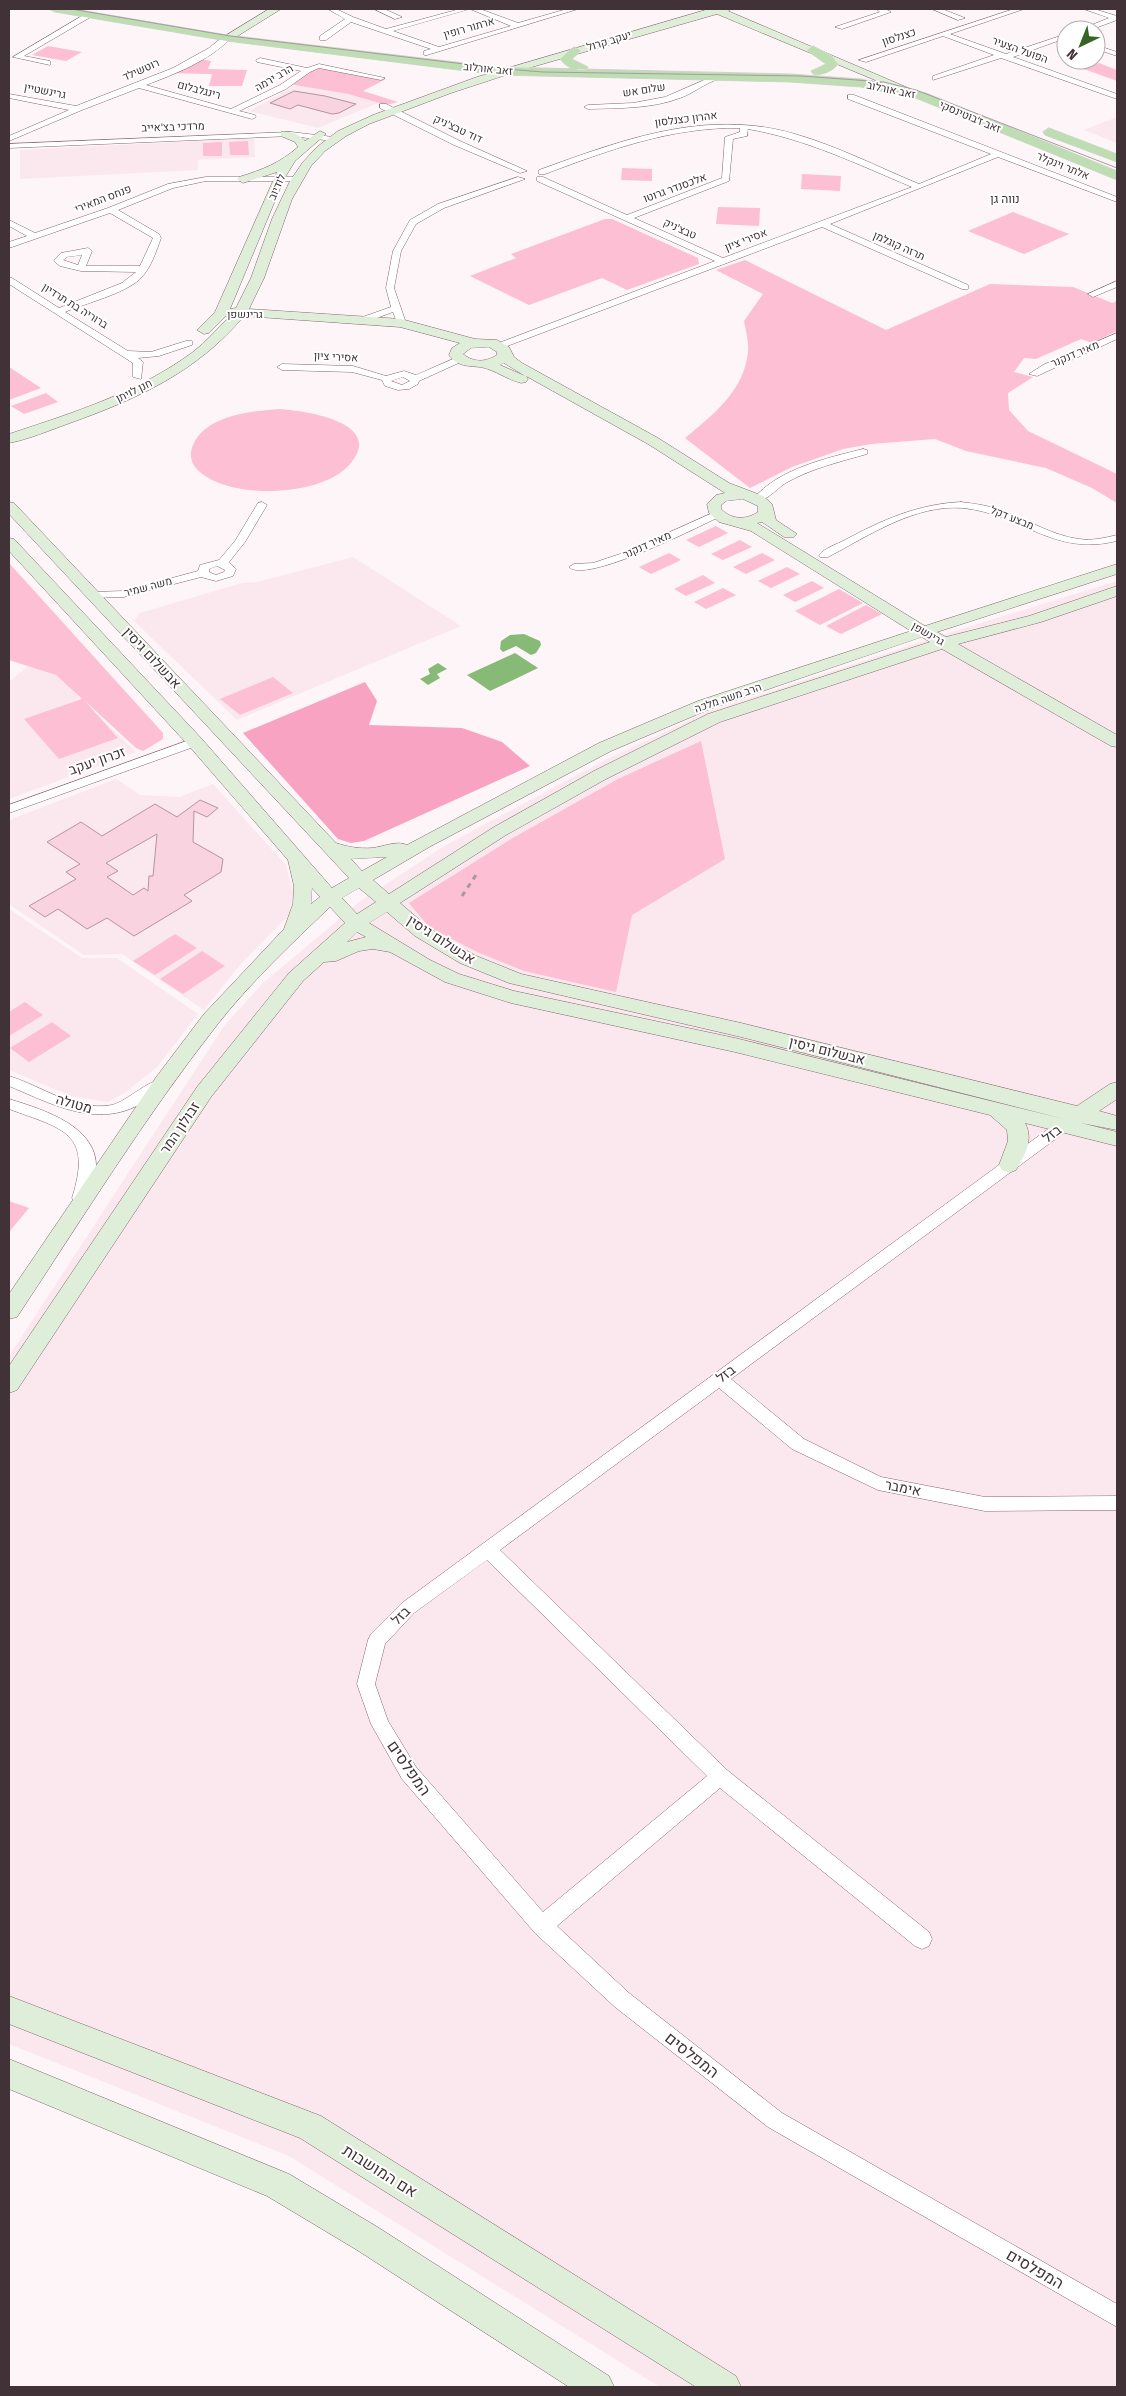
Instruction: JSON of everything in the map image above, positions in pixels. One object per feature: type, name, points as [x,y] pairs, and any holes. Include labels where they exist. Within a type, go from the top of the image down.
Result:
[{"type":"main road","name":"זאב אורלוב","points":[[56,9],[227,38],[503,71],[851,82],[922,96]]},
{"type":"main road","name":"זאב אורלוב","points":[[108,9],[239,32],[423,55],[528,65],[818,71],[862,65],[906,77]]},
{"type":"main road","points":[[575,51],[566,59],[569,63],[582,67]]},
{"type":"main road","points":[[818,52],[832,64],[830,67],[818,71]]},
{"type":"main road","points":[[459,66],[478,72],[478,76],[473,79]]},
{"type":"main road","name":"זאב ז'בוטינסקי","points":[[906,77],[966,100]]},
{"type":"main road","name":"זאב ז'בוטינסקי","points":[[922,96],[1117,176]]},
{"type":"main road","points":[[1036,127],[1117,158]]},
{"type":"street","name":"רוטשילד","points":[[10,143],[78,109],[139,86],[196,58],[276,9]]},
{"type":"street","points":[[331,9],[350,19],[437,49]]},
{"type":"street","points":[[378,9],[398,17]]},
{"type":"street","points":[[386,31],[467,9]]},
{"type":"street","points":[[474,9],[518,26]]},
{"type":"street","name":"ארתור רופין","points":[[427,53],[574,9]]},
{"type":"street","points":[[717,9],[818,52],[862,65]]},
{"type":"street","name":"יעקב קרול","points":[[388,109],[473,79],[528,65],[717,9]]},
{"type":"street","name":"זאב ז'בוטינסקי","points":[[735,9],[746,12],[862,65],[922,96]]},
{"type":"street","points":[[839,27],[888,12],[880,9]]},
{"type":"street","points":[[936,9],[961,18]]},
{"type":"street","name":"כצנלסון","points":[[862,65],[943,34],[1020,9]]},
{"type":"street","points":[[1087,9],[1117,18]]},
{"type":"street","points":[[47,63],[16,57],[90,15]]},
{"type":"street","points":[[322,38],[350,19]]},
{"type":"street","name":"הפועל הצעיר","points":[[943,34],[1117,97]]},
{"type":"street","points":[[936,78],[1056,39]]},
{"type":"street","name":"הרב ירמה","points":[[260,60],[307,70]]},
{"type":"street","points":[[307,70],[327,66],[381,78]]},
{"type":"street","name":"הרב ירמה","points":[[233,111],[289,84],[307,70]]},
{"type":"street","name":"יעקב קרול","points":[[388,109],[503,71]]},
{"type":"street","name":"שלום אש","points":[[680,76],[699,83]]},
{"type":"street","name":"שלום אש","points":[[588,107],[625,105],[661,100],[684,93],[699,83],[716,77]]},
{"type":"street","name":"רינגלבלום","points":[[139,86],[252,117]]},
{"type":"street","name":"גרינשטיין","points":[[9,96],[78,109]]},
{"type":"street","name":"אלתר וינקלר","points":[[851,97],[1000,153],[1117,200]]},
{"type":"street","name":"דוד טבצ'ניק","points":[[388,109],[522,175]]},
{"type":"street","name":"לודיוב","points":[[238,315],[249,298],[297,179],[319,150],[333,139],[388,109]]},
{"type":"street","name":"לודיוב","points":[[222,314],[274,194],[278,179],[291,159],[316,136],[339,123],[388,109]]},
{"type":"street","points":[[356,126],[381,120],[409,119]]},
{"type":"street","name":"אהרון כצנלסון","points":[[541,176],[660,132],[703,126],[744,126],[774,130],[803,140],[919,187]]},
{"type":"street","name":"אלכסנדר גרוטו","points":[[626,218],[726,179],[729,138],[744,134],[744,126]]},
{"type":"street","points":[[285,134],[298,140],[303,147]]},
{"type":"street","name":"מרדכי בצ'אייב","points":[[10,143],[285,134],[333,139]]},
{"type":"street","name":"אסירי ציון","points":[[502,350],[919,187],[1000,153]]},
{"type":"street","points":[[243,179],[268,172],[291,159]]},
{"type":"street","points":[[401,324],[390,288],[397,252],[413,222],[441,206],[522,175],[531,181],[541,176],[626,218]]},
{"type":"street","name":"פנחס המאירי","points":[[9,244],[111,210],[158,190],[206,179],[297,179]]},
{"type":"street","points":[[243,179],[263,184],[274,194]]},
{"type":"street","points":[[58,311],[125,285],[138,278],[143,269],[157,238],[155,234],[111,210]]},
{"type":"street","name":"טבצ'ניק","points":[[626,218],[724,262]]},
{"type":"street","points":[[9,223],[33,236]]},
{"type":"street","name":"תרזה קוגלמן","points":[[823,224],[965,288]]},
{"type":"street","points":[[81,268],[143,269]]},
{"type":"street","name":"ברוריה בת תרדיון","points":[[9,280],[138,362],[138,378]]},
{"type":"street","points":[[1093,294],[1117,284]]},
{"type":"street","points":[[213,339],[267,317],[249,298]]},
{"type":"street","points":[[360,320],[396,308]]},
{"type":"street","name":"גרינשפן","points":[[222,314],[402,330],[440,341],[473,364],[487,364]]},
{"type":"street","name":"חנן לויתן","points":[[9,429],[110,391],[138,378],[189,343],[222,314]]},
{"type":"street","name":"חנן לויתן","points":[[9,439],[93,410],[134,392],[168,374],[201,352],[238,315]]},
{"type":"street","name":"גרינשפן","points":[[267,317],[360,320],[401,324],[502,350]]},
{"type":"street","name":"מאיר דנקנר","points":[[1034,374],[1117,336]]},
{"type":"street","name":"ברוריה בת תרדיון","points":[[127,354],[154,355],[166,353],[189,343]]},
{"type":"street","points":[[459,355],[467,344],[475,343]]},
{"type":"street","points":[[487,364],[500,361],[502,350]]},
{"type":"street","points":[[502,350],[509,360],[518,366],[677,454],[724,489],[751,497]]},
{"type":"street","name":"אסירי ציון","points":[[282,367],[353,369],[387,379],[394,375],[404,374],[415,379],[459,355]]},
{"type":"street","points":[[487,364],[508,371],[640,446],[711,492],[717,507],[729,496],[751,497],[807,469],[863,452]]},
{"type":"street","name":"גרינשפן","points":[[751,497],[765,504],[769,522],[824,555],[908,615]]},
{"type":"street","points":[[205,575],[216,578],[229,574],[231,569],[222,564],[240,542],[262,505]]},
{"type":"street","name":"מבצע דקל","points":[[824,555],[914,511],[960,505],[991,508],[1053,536],[1075,543],[1098,544],[1117,538]]},
{"type":"street","name":"אבשלום גיסין","points":[[9,506],[360,879],[422,932],[466,959],[516,978],[741,1030],[1072,1119],[1117,1139]]},
{"type":"street","name":"גרינשפן","points":[[717,507],[723,518],[756,528],[950,641],[1117,731]]},
{"type":"street","name":"מאיר דנקנר","points":[[574,567],[604,563],[717,507]]},
{"type":"street","points":[[740,522],[752,521],[766,513]]},
{"type":"street","name":"אבשלום גיסין","points":[[9,542],[80,621],[195,742],[292,851],[330,897],[356,923],[398,949],[452,978],[512,997],[735,1046],[994,1108],[1117,1123]]},
{"type":"street","name":"הרב משה מלכה","points":[[360,879],[425,842],[614,743],[704,705],[1117,569]]},
{"type":"street","name":"משה שמיר","points":[[92,595],[124,594],[205,575]]},
{"type":"street","name":"משה שמיר","points":[[110,614],[115,606],[128,600],[205,575]]},
{"type":"street","name":"הרב משה מלכה","points":[[386,902],[500,831],[600,775],[714,718],[919,650],[1035,619],[1117,591]]},
{"type":"street","points":[[898,640],[904,631],[908,615],[964,618]]},
{"type":"street","points":[[919,650],[944,649],[970,652],[976,636],[983,632]]},
{"type":"street","name":"גרינשפן","points":[[970,652],[1117,742]]},
{"type":"street","name":"זכרון יעקב","points":[[9,809],[195,742]]},
{"type":"street","points":[[328,847],[344,853],[373,855],[425,842]]},
{"type":"street","points":[[288,936],[299,917],[303,902],[301,872],[292,851]]},
{"type":"street","points":[[9,1312],[164,1081],[211,1019],[288,936],[330,897],[360,879]]},
{"type":"street","name":"זבולון המר","points":[[9,1384],[204,1092],[296,977],[356,923],[386,902]]},
{"type":"street","points":[[296,977],[353,945],[368,942],[398,949]]},
{"type":"street","name":"מטולה","points":[[9,1081],[79,1108],[108,1110],[124,1106],[164,1081]]},
{"type":"street","name":"בזל","points":[[366,1684],[377,1640],[408,1608],[1009,1165],[1117,1089]]},
{"type":"street","points":[[1117,1095],[1115,1104],[1117,1112]]},
{"type":"street","name":"מטולה","points":[[9,1104],[66,1126],[85,1142],[88,1154],[88,1175],[74,1213]]},
{"type":"street","points":[[994,1108],[1016,1124],[1019,1131],[1017,1150],[1009,1165]]},
{"type":"street","name":"אימבר","points":[[720,1379],[798,1444],[878,1483],[985,1504],[1117,1504]]},
{"type":"street","points":[[488,1550],[720,1776],[922,1939]]},
{"type":"street","name":"המפלסים","points":[[366,1684],[380,1724],[410,1773],[542,1926],[622,2000],[776,2120],[1117,2316]]},
{"type":"street","points":[[542,1926],[720,1776]]},
{"type":"street","name":"אם המושבות","points":[[9,2010],[310,2127],[725,2387]]},
{"type":"street","points":[[9,2074],[278,2185],[368,2238],[598,2387]]},
{"type":"shaded area","points":[[48,46],[82,52],[66,61],[32,55]]},
{"type":"shaded area","points":[[196,58],[211,61],[208,69],[247,70],[242,86],[209,86],[212,74],[166,73]]},
{"type":"shaded area","points":[[327,66],[386,79],[363,91],[398,102],[386,105],[348,94],[289,84],[307,70]]},
{"type":"shaded area","points":[[1106,66],[1117,70],[1117,81],[1087,70],[1106,70]]},
{"type":"shaded area","points":[[296,85],[348,94],[378,103],[318,128],[249,111]]},
{"type":"shaded area","points":[[1117,117],[1117,143],[1084,130]]},
{"type":"shaded area","points":[[254,138],[255,157],[198,160],[198,170],[20,179],[20,150]]},
{"type":"shaded area","points":[[248,141],[249,155],[230,155],[229,142]]},
{"type":"shaded area","points":[[222,142],[222,156],[203,156],[203,143]]},
{"type":"shaded area","points":[[622,168],[652,169],[652,181],[621,180]]},
{"type":"shaded area","points":[[802,174],[841,176],[840,191],[801,189]]},
{"type":"shaded area","points":[[718,207],[760,208],[759,226],[716,224]]},
{"type":"shaded area","points":[[1013,212],[1069,234],[1024,254],[968,231]]},
{"type":"shaded area","points":[[605,219],[612,219],[698,258],[699,264],[627,290],[602,278],[529,305],[470,276],[516,258],[511,254]]},
{"type":"shaded area","points":[[745,260],[886,330],[990,284],[1073,287],[1112,303],[1117,301],[1117,331],[1092,343],[1081,339],[1036,359],[1024,358],[1014,372],[1033,377],[1008,393],[1009,410],[1028,431],[1117,474],[1117,503],[1092,488],[1046,468],[966,451],[935,439],[871,444],[843,449],[792,467],[750,488],[685,438],[726,401],[740,379],[745,366],[748,348],[744,321],[763,294],[716,270]]},
{"type":"shaded area","points":[[9,367],[41,388],[9,400]]},
{"type":"shaded area","points":[[46,393],[58,402],[24,414],[11,406]]},
{"type":"shaded area","points":[[280,409],[323,416],[350,429],[358,438],[358,450],[350,464],[336,475],[318,484],[296,489],[273,491],[249,490],[227,486],[209,478],[193,464],[191,453],[193,445],[199,435],[208,427],[231,416]]},
{"type":"shaded area","points":[[716,526],[728,533],[699,547],[686,540]]},
{"type":"shaded area","points":[[740,540],[752,547],[723,560],[711,554]]},
{"type":"shaded area","points":[[669,553],[681,560],[651,574],[639,567]]},
{"type":"shaded area","points":[[762,553],[775,560],[746,574],[733,567]]},
{"type":"shaded area","points":[[353,557],[461,626],[237,720],[134,621],[140,613],[242,583],[257,582]]},
{"type":"shaded area","points":[[9,563],[163,733],[163,739],[143,751],[136,748],[85,701],[118,738],[59,759],[24,719],[82,699],[56,675],[9,660]]},
{"type":"shaded area","points":[[787,567],[800,574],[771,588],[758,581]]},
{"type":"shaded area","points":[[703,575],[715,583],[686,596],[674,589]]},
{"type":"shaded area","points":[[812,581],[824,588],[795,602],[783,595]]},
{"type":"shaded area","points":[[1117,581],[1117,2387],[660,2387],[289,2156],[9,2044],[9,1356],[224,1026],[262,984],[363,899],[446,845],[607,759],[707,712],[939,636]]},
{"type":"shaded area","points":[[723,588],[736,595],[706,609],[694,602]]},
{"type":"shaded area","points":[[839,589],[863,603],[820,625],[795,611]]},
{"type":"shaded area","points":[[866,605],[882,614],[841,634],[826,626]]},
{"type":"shaded area","points":[[524,634],[540,641],[541,645],[536,653],[531,655],[516,646],[503,652],[500,649],[501,641],[510,635]]},
{"type":"shaded area","points":[[515,653],[538,668],[490,691],[467,675]]},
{"type":"shaded area","points":[[438,663],[447,669],[437,674],[440,678],[428,685],[420,679],[430,674],[428,669]]},
{"type":"shaded area","points":[[28,666],[56,675],[136,752],[9,799],[9,682]]},
{"type":"shaded area","points":[[273,677],[293,693],[240,715],[220,699]]},
{"type":"shaded area","points":[[365,682],[377,701],[369,725],[462,728],[502,742],[530,766],[364,841],[351,843],[338,839],[243,733]]},
{"type":"shaded area","points":[[701,741],[725,859],[632,915],[616,992],[524,971],[477,952],[429,927],[409,903],[511,839],[618,779]]},
{"type":"shaded area","points":[[116,779],[140,795],[179,797],[213,784],[286,865],[293,894],[289,915],[240,965],[204,1010],[122,954],[84,955],[9,904],[9,820]]},
{"type":"shaded area","points":[[9,909],[82,958],[117,958],[198,1014],[157,1067],[126,1092],[108,1102],[71,1096],[9,1070]]},
{"type":"shaded area","points":[[175,934],[197,948],[155,975],[133,961]]},
{"type":"shaded area","points":[[202,951],[225,966],[183,994],[160,979]]},
{"type":"shaded area","points":[[25,1002],[43,1015],[9,1036],[9,1012]]},
{"type":"shaded area","points":[[52,1022],[71,1036],[29,1062],[10,1048]]},
{"type":"shaded area","points":[[9,1201],[29,1208],[9,1232]]},
{"type":"building","points":[[294,91],[356,104],[339,113],[332,114],[298,105],[290,109],[270,103]]},
{"type":"building","points":[[200,800],[218,808],[207,817],[194,811],[193,842],[223,859],[221,872],[184,895],[192,901],[134,936],[107,918],[87,929],[58,909],[45,917],[29,906],[76,879],[66,872],[80,864],[47,842],[81,822],[102,836],[155,804],[177,817]],"holes":[[[157,834],[153,876],[149,876],[148,891],[144,888],[133,895],[107,877],[118,871],[106,863]]]},
{"type":"tram line","points":[[71,9],[230,36],[506,69],[543,72],[801,76],[884,82],[916,90],[1117,168]]},
{"type":"railway","points":[[462,896],[476,875]]},
{"type":"district","name":"נווה גן","points":[[1005,199]]}]
